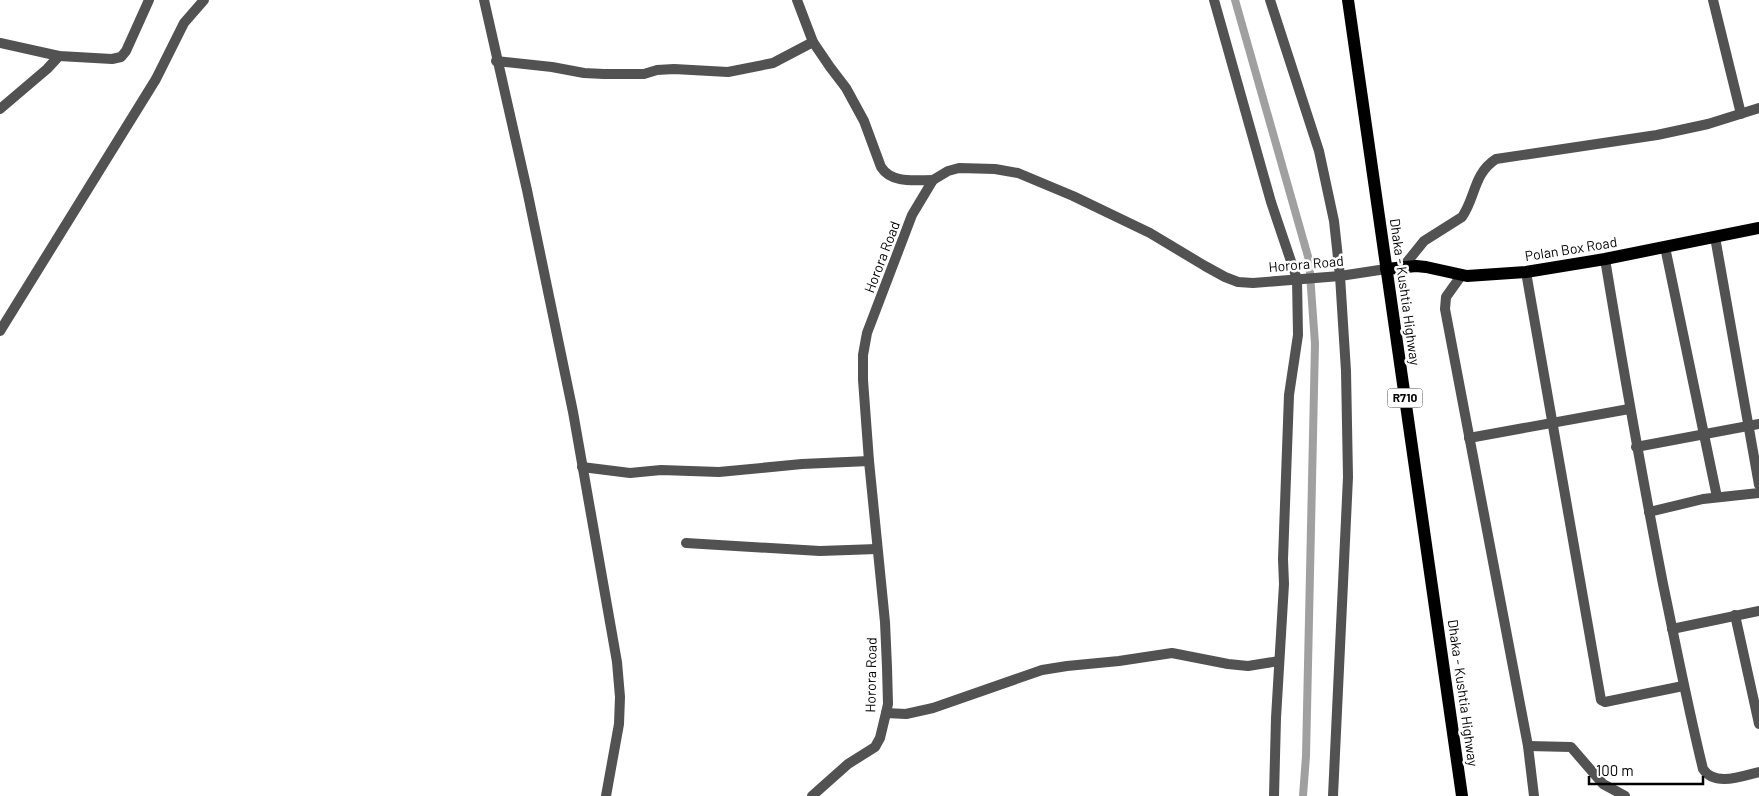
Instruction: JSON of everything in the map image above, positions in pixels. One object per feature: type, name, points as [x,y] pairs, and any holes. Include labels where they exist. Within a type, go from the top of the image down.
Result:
[{"type":"main road","name":"Dhaka - Kushtia Highway","points":[[1348,0],[1462,796]]},
{"type":"main road","name":"Polan Box Road","points":[[1386,269],[1426,267],[1460,276],[1526,272],[1605,259],[1759,229]]},
{"type":"street","points":[[0,42],[59,56],[112,59],[121,57],[126,51],[149,0]]},
{"type":"street","points":[[0,331],[156,79],[184,23],[204,0]]},
{"type":"street","points":[[484,0],[496,61],[527,190],[573,412],[617,662],[620,697],[619,724],[606,796]]},
{"type":"street","points":[[797,0],[813,42],[846,88],[864,121],[885,173],[897,179],[933,180]]},
{"type":"street","points":[[1214,0],[1271,202],[1298,279],[1298,335],[1289,396],[1283,559],[1284,584],[1274,796]]},
{"type":"street","points":[[1270,0],[1319,151],[1334,221],[1340,276],[1346,370],[1348,477],[1333,796]]},
{"type":"street","points":[[1713,0],[1741,114]]},
{"type":"street","points":[[496,61],[604,74],[644,74],[657,70],[674,69],[728,72],[773,63],[813,42]]},
{"type":"street","points":[[0,109],[47,69],[59,56]]},
{"type":"street","points":[[1402,267],[1424,241],[1462,217],[1477,180],[1484,169],[1496,159],[1505,156],[1657,135],[1708,124],[1759,108]]},
{"type":"street","name":"Horora Road","points":[[812,796],[848,764],[875,747],[880,738],[888,704],[886,631],[869,461],[863,355],[867,333],[912,215],[933,180],[948,171],[959,168],[995,169],[1018,173],[1073,196],[1150,233],[1205,266],[1238,282],[1253,283],[1340,276],[1386,269]]},
{"type":"street","points":[[1715,237],[1754,425],[1759,485]]},
{"type":"street","points":[[1665,247],[1717,498]]},
{"type":"street","points":[[1605,259],[1636,447],[1683,686],[1701,760],[1706,773],[1715,779],[1721,780],[1759,772]]},
{"type":"street","points":[[1526,272],[1601,700],[1605,702],[1683,686]]},
{"type":"street","points":[[1460,276],[1449,291],[1444,303],[1528,746],[1534,796]]},
{"type":"street","points":[[1470,438],[1629,409]]},
{"type":"street","points":[[1636,447],[1754,425]]},
{"type":"street","points":[[582,467],[630,473],[661,470],[719,472],[802,464],[869,461]]},
{"type":"street","points":[[1649,512],[1717,498],[1759,492]]},
{"type":"street","points":[[686,543],[820,552],[878,549]]},
{"type":"street","points":[[1672,628],[1759,611]]},
{"type":"street","points":[[1735,616],[1759,724]]},
{"type":"street","points":[[886,713],[906,714],[932,708],[1042,670],[1067,666],[1172,653],[1248,666],[1279,661]]},
{"type":"street","points":[[1528,746],[1571,747],[1603,784],[1625,796]]},
{"type":"waterway","points":[[1235,0],[1309,260],[1315,344],[1306,756],[1303,796]]}]
